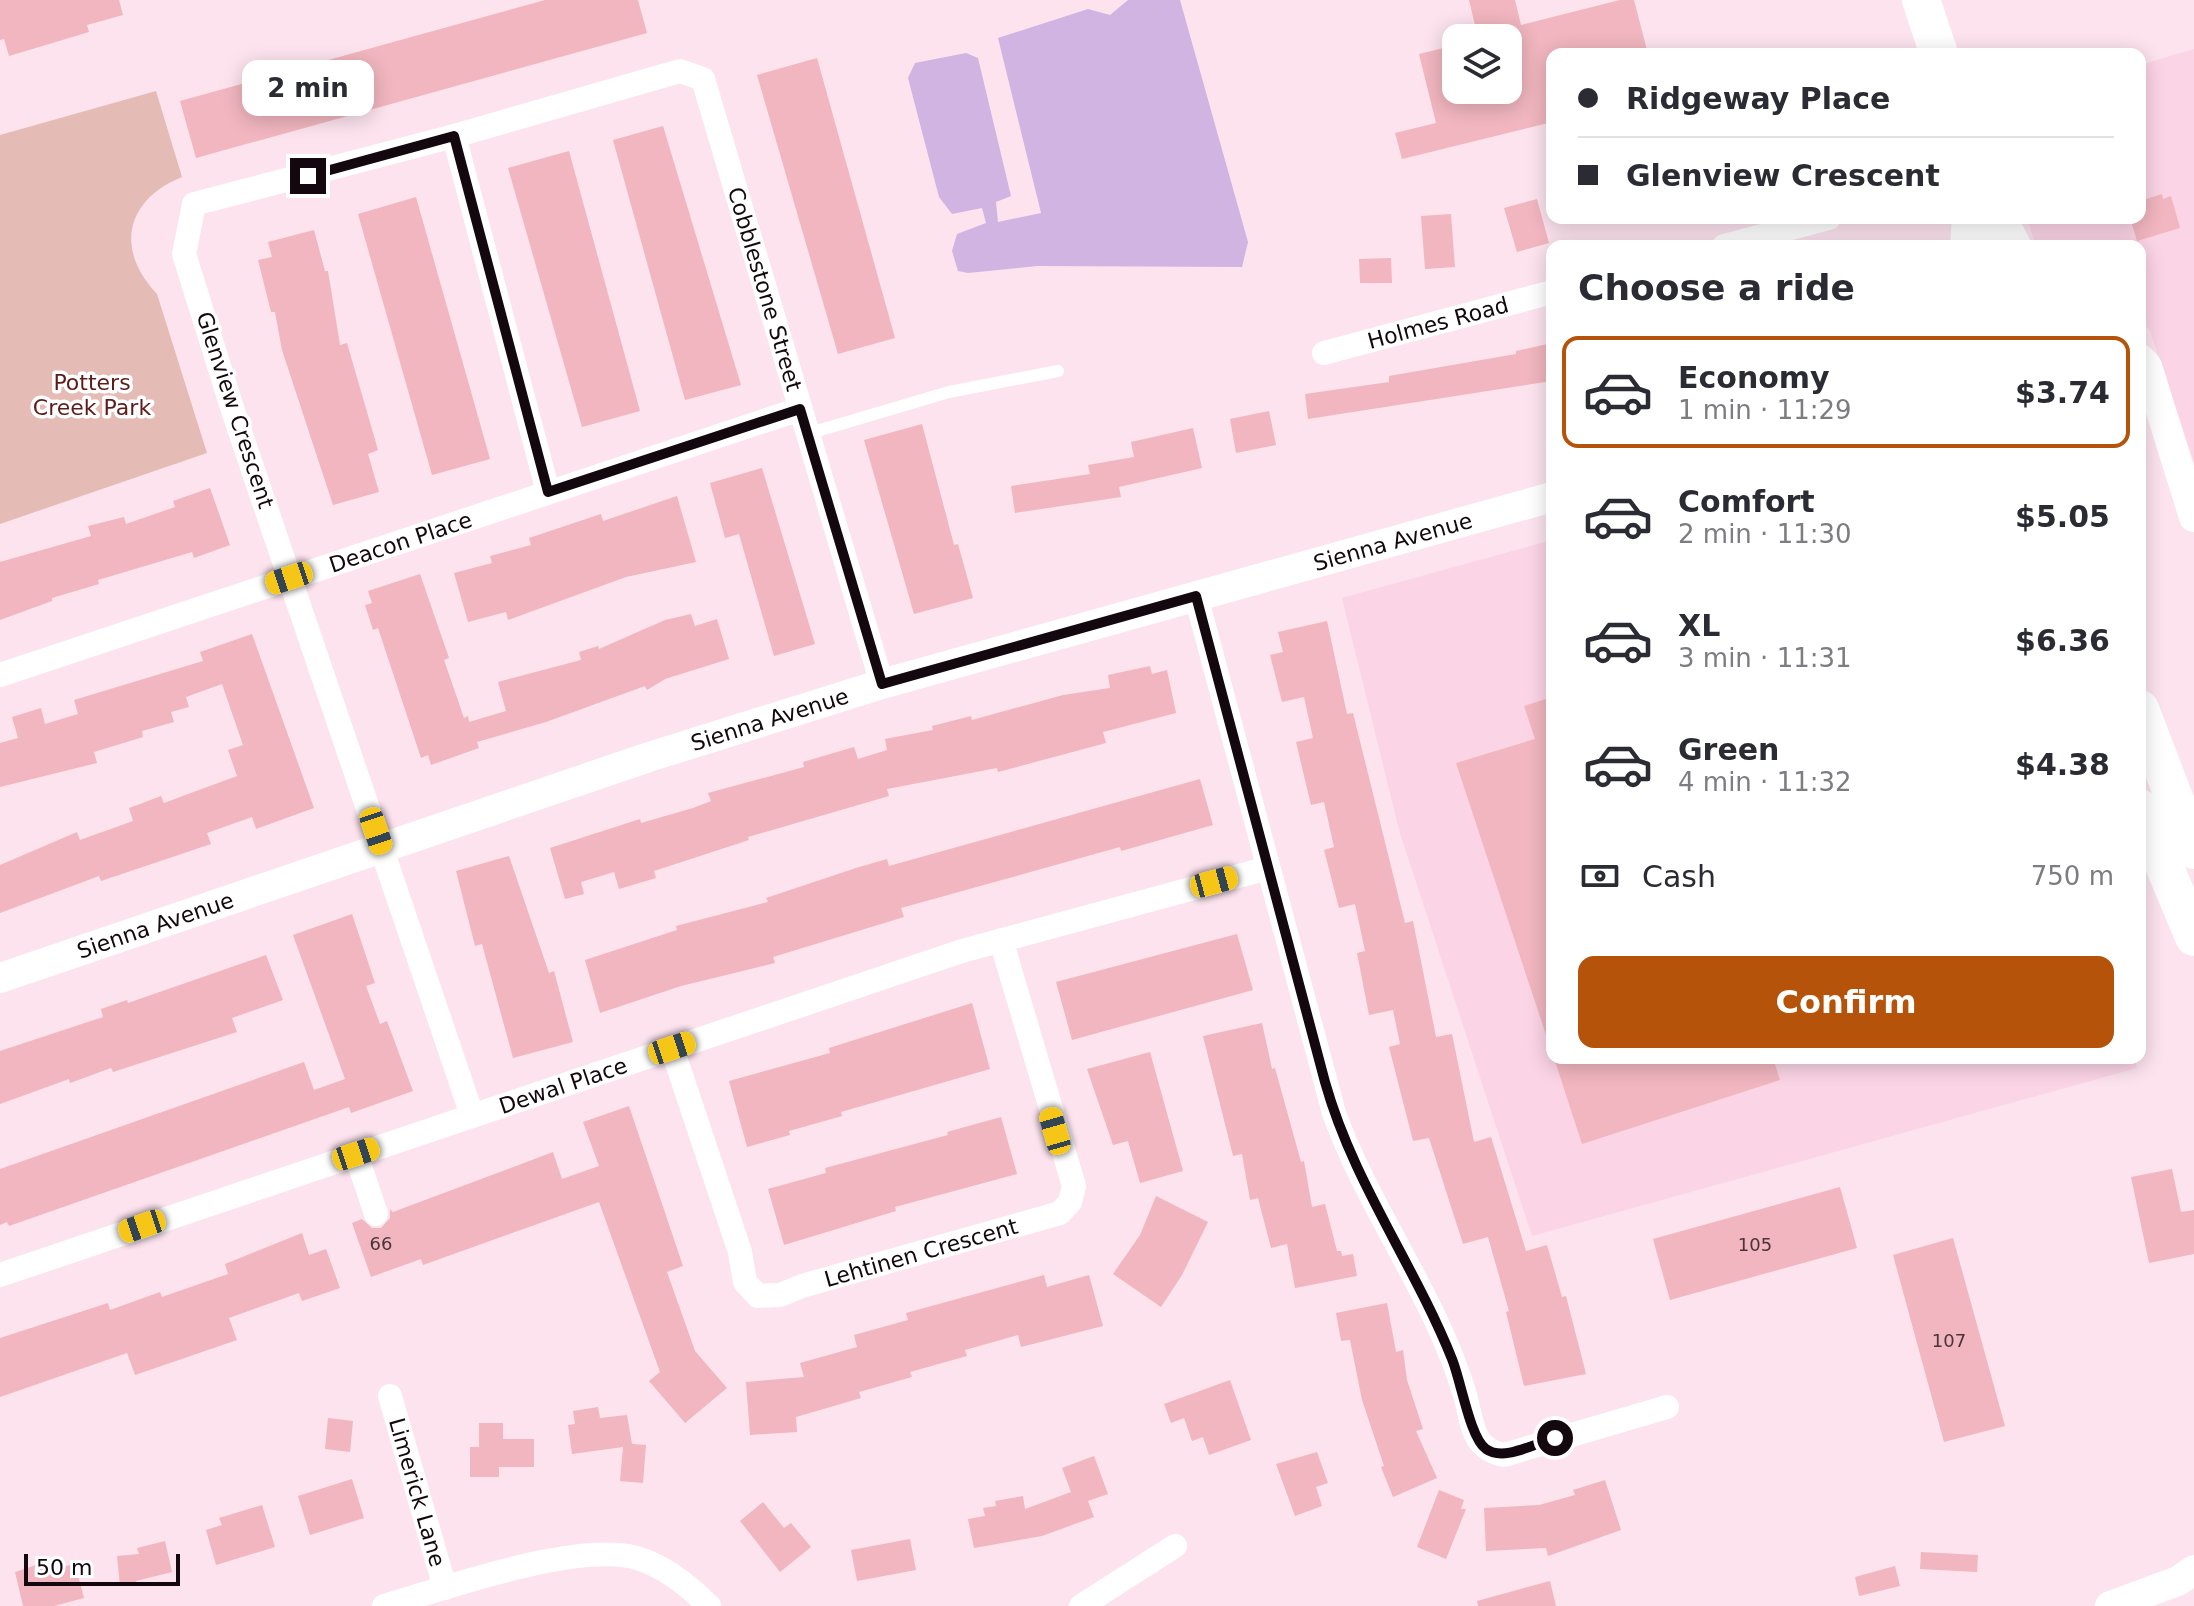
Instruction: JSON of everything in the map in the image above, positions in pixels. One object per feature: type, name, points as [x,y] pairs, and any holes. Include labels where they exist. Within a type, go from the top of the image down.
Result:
[{"type":"main road","points":[[1921,0],[1937,48]]},
{"type":"main road","points":[[2146,725],[2194,850]]},
{"type":"main road","points":[[2146,822],[2188,923]]},
{"type":"street","name":"Glenview Crescent","points":[[472,1115],[289,578],[184,254],[194,204],[454,136],[680,71],[703,79]]},
{"type":"street","name":"Cobblestone Street","points":[[703,79],[882,684]]},
{"type":"street","points":[[454,136],[548,492]]},
{"type":"street","points":[[1746,240],[1806,224]]},
{"type":"street","name":"Holmes Road","points":[[1324,353],[1546,294]]},
{"type":"street","points":[[2146,365],[2194,517]]},
{"type":"street","name":"Deacon Place","points":[[0,675],[800,409]]},
{"type":"street","name":"Sienna Avenue","points":[[0,978],[381,847],[882,684],[1546,499]]},
{"type":"street","points":[[1196,596],[1334,1113],[1350,1159],[1447,1346],[1475,1440],[1488,1451],[1504,1455],[1667,1407]]},
{"type":"street","name":"Dewal Place","points":[[0,1275],[1001,940],[1268,868]]},
{"type":"street","name":"Lehtinen Crescent","points":[[672,1048],[740,1252],[745,1282],[758,1296],[780,1295],[831,1277],[1060,1213],[1070,1202],[1074,1186],[1001,940]]},
{"type":"street","points":[[356,1154],[376,1214]]},
{"type":"street","name":"Limerick Lane","points":[[390,1396],[445,1588]]},
{"type":"street","points":[[1081,1606],[1175,1546]]},
{"type":"street","points":[[384,1606],[576,1554],[637,1558],[687,1584],[709,1606]]},
{"type":"street","points":[[2110,1606],[2178,1581],[2194,1570]]},
{"type":"lane","points":[[807,434],[949,392],[1058,371]]},
{"type":"shaded area","points":[[1128,0],[1180,0],[1248,242],[1242,267],[1037,266],[968,273],[958,271],[952,251],[957,234],[986,223],[982,208],[952,214],[939,197],[908,78],[915,63],[966,53],[978,58],[1011,196],[996,202],[998,222],[1041,213],[998,38],[1088,9],[1110,15]]},
{"type":"shaded area","points":[[2194,49],[2194,462],[2146,326],[2146,240],[2034,240],[2029,224],[2146,224],[2146,63]]},
{"type":"shaded area","points":[[1546,542],[1546,1064],[2136,1064],[2137,1068],[1532,1236],[1399,830],[1342,598]]},
{"type":"green space","name":"Potters Creek Park","points":[[156,91],[182,177],[148,199],[132,228],[131,244],[135,260],[157,294],[207,453],[0,524],[0,135]]},
{"type":"building","points":[[0,0],[119,0],[123,15],[87,25],[89,32],[9,56],[4,39],[0,40]]},
{"type":"building","points":[[545,0],[638,0],[647,33],[196,158],[180,101]]},
{"type":"building","points":[[1469,0],[1515,0],[1521,24],[1475,24]]},
{"type":"building","points":[[1620,0],[1634,0],[1646,48],[1546,48],[1546,123],[1402,159],[1395,133],[1436,123],[1419,54],[1442,48],[1442,104],[1522,104],[1522,25]]},
{"type":"building","points":[[817,58],[895,338],[838,354],[757,75]]},
{"type":"building","points":[[663,126],[741,385],[685,400],[613,140]]},
{"type":"building","points":[[569,151],[640,411],[582,427],[508,168]]},
{"type":"building","points":[[2162,194],[2163,199],[2171,196],[2180,228],[2137,240],[2132,224],[2146,224],[2146,199]]},
{"type":"building","points":[[416,197],[490,459],[432,475],[358,214]]},
{"type":"building","points":[[1537,199],[1548,240],[1546,244],[1517,252],[1504,208]]},
{"type":"building","points":[[1451,214],[1455,267],[1425,269],[1421,216]]},
{"type":"building","points":[[314,230],[325,271],[328,271],[340,345],[347,343],[378,450],[368,454],[379,492],[333,505],[282,350],[275,312],[271,312],[258,260],[272,257],[268,242]]},
{"type":"building","points":[[1391,258],[1392,283],[1360,283],[1359,259]]},
{"type":"building","points":[[1546,344],[1546,382],[1308,419],[1305,394],[1389,382],[1389,376],[1516,354],[1516,351]]},
{"type":"building","points":[[1269,411],[1276,445],[1236,453],[1230,419]]},
{"type":"building","points":[[922,424],[954,545],[958,544],[973,598],[914,614],[864,440]]},
{"type":"building","points":[[1193,428],[1202,468],[1119,487],[1121,497],[1015,513],[1011,486],[1090,474],[1088,465],[1134,457],[1131,442]]},
{"type":"building","points":[[762,468],[815,644],[774,656],[739,534],[725,538],[710,483]]},
{"type":"building","points":[[210,488],[230,545],[194,558],[192,552],[98,580],[99,584],[52,598],[52,601],[0,620],[0,562],[91,536],[88,526],[124,517],[126,524],[175,507],[173,501]]},
{"type":"building","points":[[677,496],[696,562],[626,577],[508,620],[506,612],[468,622],[454,573],[492,563],[490,556],[531,545],[529,538],[601,514],[603,521]]},
{"type":"building","points":[[420,574],[449,658],[444,660],[464,718],[468,716],[469,722],[506,711],[498,682],[581,660],[579,652],[598,646],[599,649],[665,620],[691,614],[695,626],[717,619],[729,659],[665,679],[647,690],[645,686],[546,722],[477,742],[479,748],[431,765],[428,755],[421,758],[378,628],[373,630],[365,605],[372,603],[368,591]]},
{"type":"building","points":[[1327,621],[1347,714],[1353,713],[1405,923],[1413,921],[1436,1037],[1452,1034],[1474,1142],[1491,1137],[1526,1251],[1547,1245],[1562,1297],[1566,1296],[1586,1374],[1524,1386],[1506,1312],[1509,1311],[1488,1237],[1463,1244],[1429,1138],[1413,1141],[1389,1047],[1400,1044],[1393,1010],[1369,1015],[1357,953],[1365,951],[1355,904],[1339,908],[1324,850],[1334,847],[1324,802],[1311,805],[1296,742],[1313,738],[1304,697],[1282,702],[1270,655],[1283,652],[1278,632]]},
{"type":"building","points":[[252,634],[314,808],[256,829],[252,817],[207,833],[211,844],[101,881],[99,876],[0,913],[0,865],[77,832],[80,840],[133,821],[129,808],[161,796],[164,803],[237,776],[228,750],[243,745],[222,684],[186,697],[189,707],[171,712],[174,722],[142,731],[143,737],[94,752],[97,763],[0,787],[0,743],[18,738],[12,717],[41,708],[45,724],[78,714],[74,700],[203,661],[200,652]]},
{"type":"building","points":[[1150,666],[1152,674],[1167,670],[1176,713],[1103,732],[1106,743],[998,772],[997,768],[887,789],[889,796],[748,837],[749,840],[654,871],[656,878],[619,889],[614,872],[581,882],[584,894],[565,899],[550,848],[640,819],[641,823],[693,808],[711,801],[708,793],[804,767],[803,762],[854,747],[858,759],[887,750],[885,739],[933,730],[932,726],[971,716],[972,720],[1063,695],[1110,688],[1108,675]]},
{"type":"building","points":[[1546,699],[1546,1035],[1456,763],[1535,739],[1524,706]]},
{"type":"building","points":[[1200,779],[1213,825],[1121,851],[1120,847],[901,908],[904,917],[773,957],[775,963],[681,986],[600,1013],[585,960],[677,930],[676,926],[768,902],[766,898],[856,868],[887,859],[889,866]]},
{"type":"building","points":[[509,856],[549,973],[554,971],[573,1042],[513,1058],[482,944],[475,946],[456,871]]},
{"type":"building","points":[[352,914],[375,983],[366,986],[380,1024],[387,1021],[413,1091],[351,1113],[349,1107],[9,1226],[7,1222],[0,1225],[0,1169],[304,1062],[314,1090],[345,1079],[293,935]]},
{"type":"building","points":[[1237,934],[1253,990],[1072,1040],[1056,982]]},
{"type":"building","points":[[266,955],[283,1000],[232,1018],[237,1032],[113,1072],[111,1068],[70,1083],[69,1079],[0,1104],[0,1051],[103,1017],[101,1009],[127,1000],[128,1003]]},
{"type":"building","points":[[972,1003],[990,1069],[841,1112],[842,1116],[747,1147],[729,1081],[830,1053],[829,1048]]},
{"type":"building","points":[[1262,1023],[1272,1069],[1275,1068],[1301,1162],[1304,1161],[1312,1207],[1325,1204],[1337,1251],[1341,1251],[1342,1256],[1353,1254],[1357,1276],[1295,1288],[1287,1244],[1271,1248],[1258,1198],[1250,1200],[1242,1154],[1233,1156],[1203,1036]]},
{"type":"building","points":[[1150,1052],[1183,1171],[1140,1183],[1128,1141],[1113,1145],[1087,1069]]},
{"type":"building","points":[[1556,1064],[1775,1064],[1780,1080],[1582,1144]]},
{"type":"building","points":[[629,1106],[683,1266],[667,1272],[695,1351],[727,1388],[685,1423],[649,1381],[660,1372],[599,1202],[423,1265],[421,1259],[371,1277],[352,1223],[362,1219],[372,1228],[381,1228],[390,1218],[390,1209],[393,1212],[553,1152],[562,1179],[599,1166],[583,1122]]},
{"type":"building","points":[[1001,1117],[1017,1174],[895,1207],[896,1211],[784,1245],[768,1189],[826,1173],[825,1168],[948,1135],[947,1132]]},
{"type":"building","points":[[2172,1169],[2181,1212],[2194,1210],[2194,1254],[2149,1263],[2131,1177]]},
{"type":"building","points":[[1840,1187],[1857,1248],[1670,1300],[1653,1239]]},
{"type":"building","points":[[1156,1196],[1208,1222],[1182,1275],[1161,1307],[1113,1274],[1140,1235]]},
{"type":"building","points":[[302,1233],[309,1255],[326,1249],[340,1288],[302,1301],[299,1293],[229,1318],[237,1340],[135,1375],[127,1353],[0,1397],[0,1338],[108,1303],[110,1310],[160,1292],[162,1297],[228,1274],[225,1264]]},
{"type":"building","points":[[1953,1238],[2005,1426],[1944,1442],[1893,1255]]},
{"type":"building","points":[[1044,1275],[1047,1287],[1089,1275],[1103,1326],[1021,1347],[1018,1335],[965,1350],[967,1356],[910,1372],[912,1377],[859,1392],[861,1398],[796,1417],[797,1432],[750,1435],[746,1382],[804,1377],[800,1363],[857,1347],[854,1335],[908,1320],[906,1313]]},
{"type":"building","points":[[1387,1303],[1396,1352],[1403,1350],[1407,1380],[1423,1429],[1416,1431],[1437,1478],[1393,1497],[1362,1400],[1350,1340],[1341,1341],[1336,1313]]},
{"type":"building","points":[[1230,1380],[1251,1440],[1209,1455],[1203,1437],[1192,1441],[1184,1418],[1171,1423],[1164,1404]]},
{"type":"building","points":[[598,1407],[600,1418],[627,1415],[632,1444],[646,1445],[643,1483],[620,1481],[623,1447],[572,1454],[568,1425],[575,1424],[573,1411]]},
{"type":"building","points":[[328,1418],[353,1421],[350,1452],[325,1449]]},
{"type":"building","points":[[479,1423],[503,1423],[503,1439],[534,1439],[534,1467],[499,1467],[499,1477],[470,1477],[470,1447],[479,1447]]},
{"type":"building","points":[[1317,1452],[1328,1483],[1316,1487],[1322,1506],[1295,1516],[1276,1464]]},
{"type":"building","points":[[1094,1456],[1108,1494],[1088,1501],[1094,1517],[1042,1536],[974,1548],[968,1519],[985,1516],[983,1508],[996,1506],[995,1501],[1023,1496],[1025,1509],[1071,1492],[1062,1468]]},
{"type":"building","points":[[352,1479],[364,1518],[310,1535],[298,1496]]},
{"type":"building","points":[[1605,1480],[1621,1530],[1548,1556],[1546,1548],[1486,1551],[1484,1508],[1539,1505],[1575,1495],[1573,1490]]},
{"type":"building","points":[[1439,1490],[1464,1500],[1461,1509],[1466,1509],[1446,1559],[1417,1547]]},
{"type":"building","points":[[763,1502],[784,1528],[791,1523],[811,1547],[780,1572],[740,1521]]},
{"type":"building","points":[[262,1505],[275,1547],[216,1565],[206,1530],[222,1525],[219,1518]]},
{"type":"building","points":[[910,1539],[916,1570],[857,1581],[851,1550]]},
{"type":"building","points":[[165,1541],[172,1572],[136,1581],[137,1585],[120,1586],[117,1556],[139,1554],[137,1548]]},
{"type":"building","points":[[1921,1552],[1978,1555],[1977,1572],[1920,1569]]},
{"type":"building","points":[[54,1559],[56,1568],[75,1564],[84,1598],[54,1606],[23,1606],[15,1572]]},
{"type":"building","points":[[1895,1566],[1900,1586],[1859,1596],[1855,1577]]},
{"type":"building","points":[[1550,1581],[1556,1606],[1478,1606],[1477,1601]]},
{"type":"route","points":[[308,176],[454,136],[548,492],[800,409],[882,684],[1196,596],[1325,1082],[1350,1159],[1447,1346],[1465,1396],[1475,1440],[1488,1451],[1504,1455],[1555,1438]]}]
